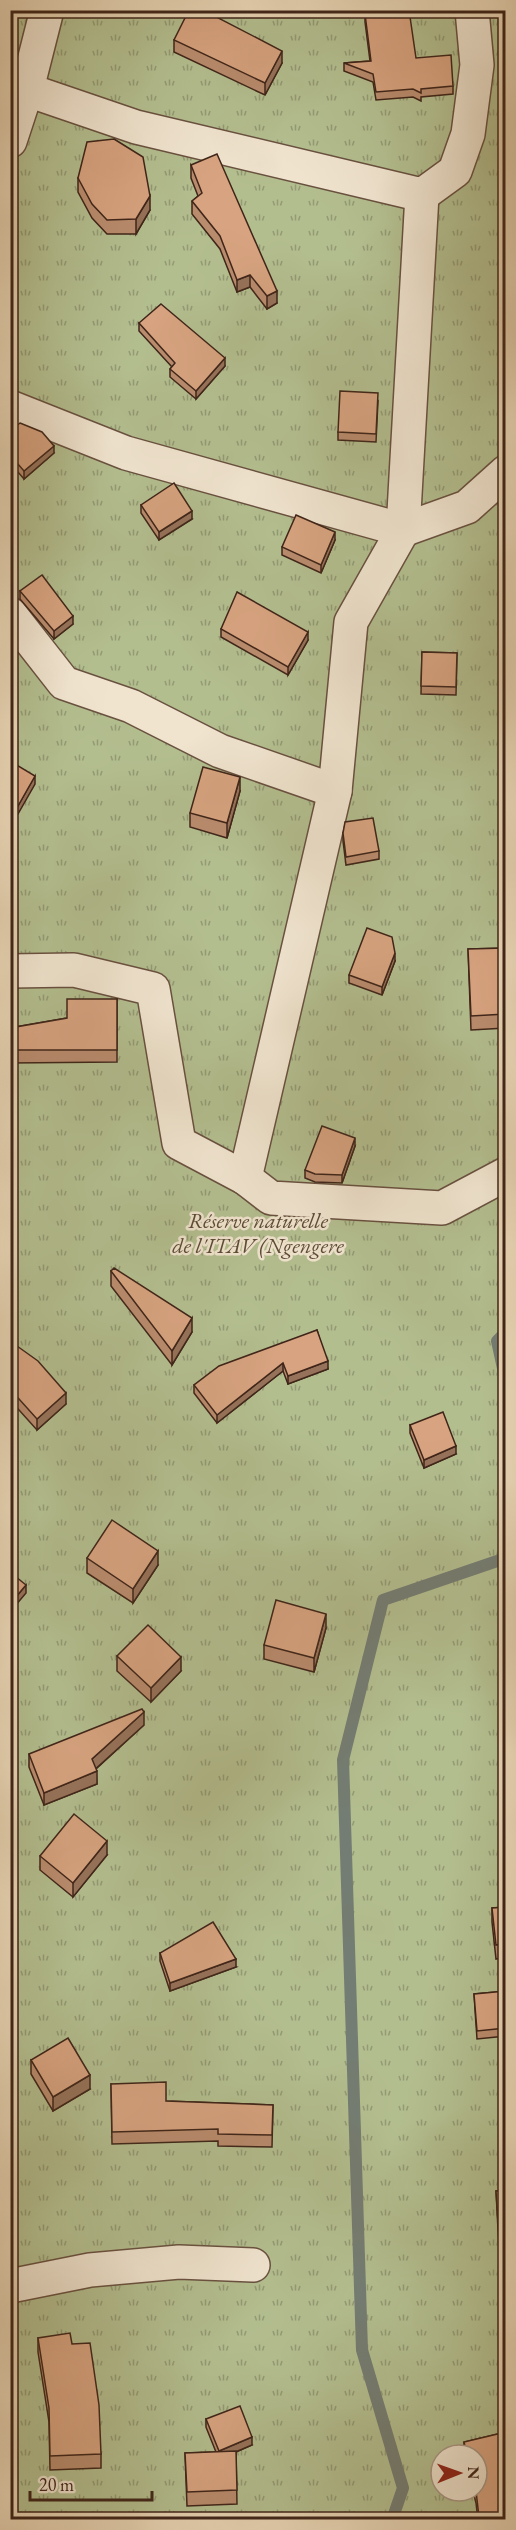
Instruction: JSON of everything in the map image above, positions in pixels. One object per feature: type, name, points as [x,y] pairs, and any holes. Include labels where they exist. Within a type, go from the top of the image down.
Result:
[{"type":"street","points":[[10,141],[19,87],[47,10]]},
{"type":"street","points":[[19,87],[136,127],[422,195],[455,171],[468,134],[477,65],[472,10]]},
{"type":"street","points":[[245,1178],[335,791],[351,622],[403,530],[422,195]]},
{"type":"street","points":[[10,407],[126,453],[403,530],[467,507],[506,472]]},
{"type":"street","points":[[10,614],[64,683],[131,706],[220,751],[335,791]]},
{"type":"street","points":[[10,971],[74,970],[153,989],[179,1143],[245,1178],[271,1198],[442,1208],[506,1174]]},
{"type":"street","points":[[10,2286],[90,2270],[178,2262],[253,2265]]},
{"type":"green space","name":"Réserve naturelle de l'ITAV (Ngengere","points":[[11,11],[505,11],[505,2519],[11,2520]]},
{"type":"building","points":[[189,10],[203,10],[282,51],[265,83],[174,40]]},
{"type":"building","points":[[409,10],[416,58],[451,55],[453,86],[421,89],[421,93],[413,89],[376,92],[373,74],[344,63],[371,61],[365,14]]},
{"type":"building","points":[[114,139],[143,157],[150,196],[136,219],[107,220],[92,204],[78,178],[87,142]]},
{"type":"building","points":[[217,154],[277,291],[267,296],[250,275],[237,280],[220,236],[192,201],[202,193],[191,165]]},
{"type":"building","points":[[161,304],[225,358],[196,391],[170,369],[175,363],[139,323]]},
{"type":"building","points":[[340,391],[378,393],[376,434],[338,432]]},
{"type":"building","points":[[20,423],[42,432],[54,446],[24,471],[10,455],[10,431]]},
{"type":"building","points":[[174,483],[192,511],[159,532],[141,505]]},
{"type":"building","points":[[296,515],[335,532],[321,565],[282,547]]},
{"type":"building","points":[[42,575],[73,616],[54,631],[20,591]]},
{"type":"building","points":[[237,592],[308,632],[288,667],[221,629]]},
{"type":"building","points":[[422,652],[457,653],[456,687],[421,686]]},
{"type":"building","points":[[10,761],[35,776],[10,820]]},
{"type":"building","points":[[203,767],[240,777],[227,823],[190,813]]},
{"type":"building","points":[[373,818],[379,851],[346,857],[343,833],[345,822]]},
{"type":"building","points":[[367,928],[392,937],[395,953],[382,987],[349,975]]},
{"type":"building","points":[[506,948],[506,1014],[471,1016],[468,949]]},
{"type":"building","points":[[67,999],[117,999],[117,1050],[10,1050],[10,1028],[67,1018]]},
{"type":"building","points":[[322,1126],[355,1138],[342,1175],[315,1174],[305,1170]]},
{"type":"building","points":[[114,1268],[192,1318],[172,1351],[111,1271]]},
{"type":"building","points":[[317,1330],[328,1361],[288,1376],[283,1363],[217,1415],[194,1385],[219,1366]]},
{"type":"building","points":[[10,1341],[38,1361],[66,1393],[37,1419],[10,1389]]},
{"type":"building","points":[[443,1412],[456,1446],[424,1460],[410,1425]]},
{"type":"building","points":[[112,1520],[158,1551],[133,1589],[87,1558]]},
{"type":"building","points":[[10,1572],[26,1585],[10,1604]]},
{"type":"building","points":[[276,1600],[326,1614],[314,1658],[264,1645]]},
{"type":"building","points":[[148,1625],[181,1657],[151,1688],[117,1656]]},
{"type":"building","points":[[142,1709],[144,1712],[92,1759],[97,1771],[44,1793],[29,1754]]},
{"type":"building","points":[[74,1814],[107,1841],[73,1883],[40,1856]]},
{"type":"building","points":[[506,1907],[506,1943],[496,1945],[492,1908]]},
{"type":"building","points":[[213,1922],[236,1959],[170,1983],[160,1953]]},
{"type":"building","points":[[506,1991],[506,2028],[477,2031],[474,1994]]},
{"type":"building","points":[[68,2038],[90,2075],[53,2097],[31,2060]]},
{"type":"building","points":[[166,2082],[166,2101],[273,2105],[272,2135],[218,2134],[218,2129],[112,2132],[111,2084]]},
{"type":"building","points":[[496,2191],[506,2191],[506,2238],[499,2238]]},
{"type":"building","points":[[70,2333],[72,2344],[90,2343],[99,2405],[101,2454],[50,2456],[49,2408],[38,2338]]},
{"type":"building","points":[[240,2406],[252,2437],[219,2451],[206,2419]]},
{"type":"building","points":[[506,2432],[506,2514],[479,2517],[477,2503],[489,2503],[489,2443],[464,2442]]},
{"type":"building","points":[[236,2451],[237,2490],[187,2492],[185,2453]]},
{"type":"waterway","points":[[506,1332],[497,1341],[506,1382]]},
{"type":"waterway","points":[[392,2520],[403,2488],[362,2350],[343,1760],[383,1600],[506,1558]]}]
